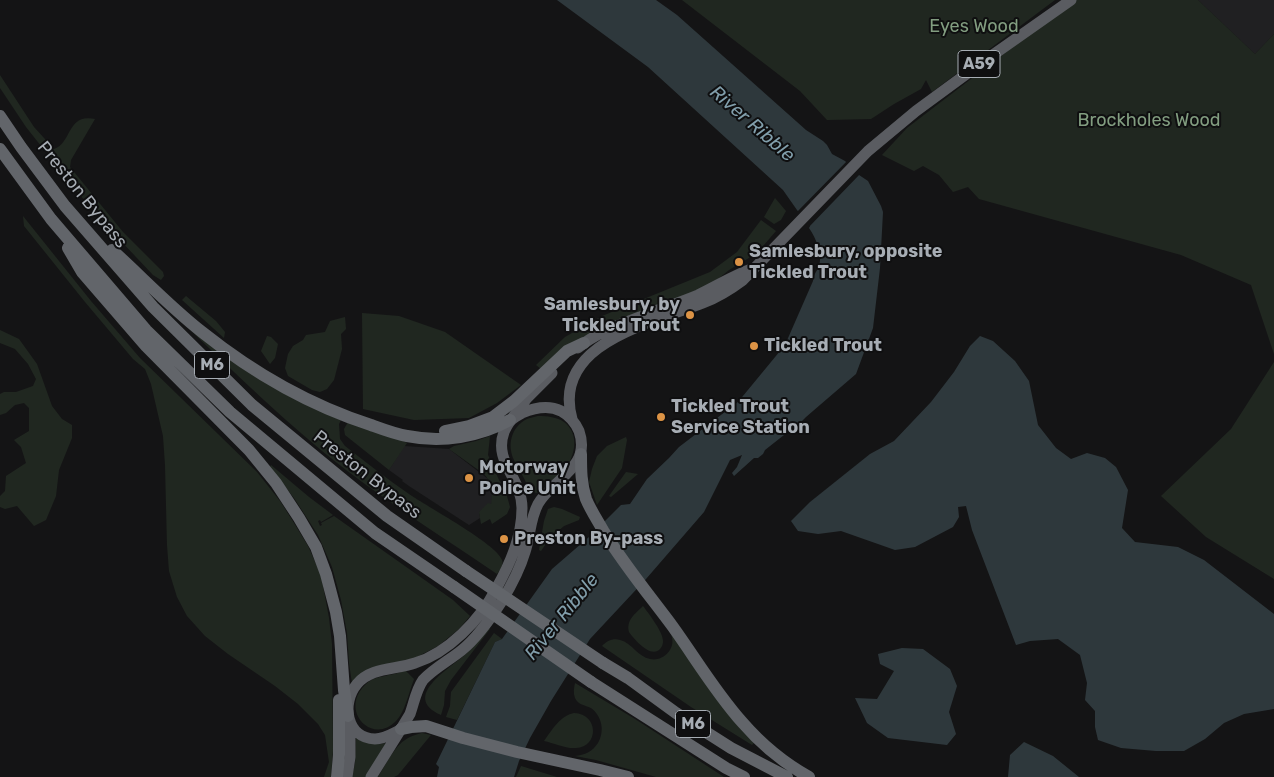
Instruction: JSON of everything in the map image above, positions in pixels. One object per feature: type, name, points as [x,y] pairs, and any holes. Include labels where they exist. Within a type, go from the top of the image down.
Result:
[{"type":"highway","name":"A59","points":[[572,419],[569,398],[571,382],[582,363],[592,353],[611,339],[716,297],[744,280],[868,151],[916,111],[1071,0]]},
{"type":"highway","name":"Preston Bypass","points":[[0,116],[65,206],[153,307],[252,405],[386,516],[628,678],[676,713],[723,743],[787,777]]},
{"type":"highway","name":"Preston Bypass","points":[[0,149],[51,219],[146,330],[230,412],[375,533],[591,682],[726,768],[744,777]]},
{"type":"highway","points":[[65,206],[201,332],[241,362],[284,388],[332,412],[407,436],[424,438],[455,438],[483,433],[528,410],[538,408],[556,409],[572,419],[577,426],[581,438],[581,477],[586,499],[614,548],[741,722],[769,749],[809,777]]},
{"type":"highway","points":[[51,219],[82,272],[146,346],[249,450],[276,483],[299,518],[316,547],[332,593],[340,636],[344,690],[349,719],[353,728],[361,735],[373,739],[384,738],[411,727],[434,728],[463,738],[628,777]]},
{"type":"highway","name":"A59","points":[[511,419],[527,398],[584,342],[616,326],[699,294],[723,283],[738,273],[756,267]]},
{"type":"highway","points":[[380,428],[448,431],[493,417],[504,410],[567,351],[584,342]]},
{"type":"highway","points":[[347,777],[350,757],[349,719],[352,690],[361,679],[375,671],[401,667],[425,659],[444,648],[463,632],[495,593],[513,554],[522,520],[522,507],[520,491],[502,451],[503,434],[511,419]]},
{"type":"highway","points":[[371,777],[401,730],[418,689],[425,679],[474,639],[490,619],[513,581],[524,555],[533,517],[538,505],[546,493],[571,469],[581,454]]},
{"type":"highway","points":[[337,777],[339,755],[338,673],[340,636]]},
{"type":"shaded area","points":[[1198,0],[1274,0],[1274,34],[1255,54]]},
{"type":"shaded area","points":[[404,446],[449,449],[488,479],[493,497],[491,505],[479,512],[480,518],[469,525],[409,486],[389,470]]},
{"type":"green space","name":"Eyes Wood","points":[[682,0],[1055,0],[932,92],[926,80],[921,89],[871,119],[827,120],[800,91]]},
{"type":"green space","name":"Brockholes Wood","points":[[1074,0],[1198,0],[1255,54],[1274,34],[1274,354],[1251,285],[1181,255],[979,199],[968,187],[953,192],[939,175],[923,166],[914,171],[882,155],[907,128]]},
{"type":"green space","points":[[0,75],[34,127],[54,149],[60,146],[74,124],[79,120],[86,118],[95,119],[71,160],[70,167],[123,232],[163,272],[164,276],[161,280],[153,275],[79,194],[26,127],[0,88]]},
{"type":"green space","points":[[775,198],[786,211],[781,220],[774,224],[764,217]]},
{"type":"green space","points":[[23,216],[91,301],[140,358],[257,472],[280,501],[308,546],[321,575],[332,644],[333,751],[331,777],[324,777],[329,762],[325,735],[318,724],[298,704],[275,686],[205,636],[187,616],[177,597],[169,571],[163,436],[151,384],[145,369],[133,359],[24,226]]},
{"type":"green space","points":[[761,220],[776,231],[757,253],[703,289],[607,326],[541,369],[536,365],[565,337],[602,316],[710,272],[737,252]]},
{"type":"green space","points":[[186,296],[216,321],[225,332],[224,338],[182,300]]},
{"type":"green space","points":[[362,313],[399,316],[445,332],[521,385],[497,403],[469,418],[414,420],[363,409]]},
{"type":"green space","points":[[345,317],[346,329],[341,334],[342,349],[334,380],[327,389],[320,392],[312,390],[288,376],[285,368],[288,354],[293,346],[303,340],[306,335],[325,332],[330,321]]},
{"type":"green space","points":[[185,325],[341,420],[339,424],[340,439],[345,446],[409,494],[488,545],[502,560],[502,566],[497,574],[346,470],[264,400]]},
{"type":"green space","points":[[0,330],[19,339],[37,364],[52,406],[62,419],[72,425],[72,438],[59,470],[56,496],[46,520],[34,526],[17,506],[5,509],[0,507],[0,496],[5,491],[6,476],[26,463],[21,447],[14,440],[29,431],[29,408],[24,403],[15,405],[6,413],[0,415],[0,394],[16,392],[33,386],[36,379],[28,364],[15,349],[0,343]]},
{"type":"green space","points":[[267,336],[271,337],[278,344],[275,358],[270,364],[261,351]]},
{"type":"green space","points":[[1274,362],[1274,579],[1206,537],[1161,496],[1231,429]]},
{"type":"green space","points":[[538,416],[552,417],[564,422],[569,427],[574,439],[573,452],[565,469],[539,493],[529,492],[514,460],[511,448],[512,437],[517,427],[527,419]]},
{"type":"green space","points":[[348,422],[393,436],[407,443],[389,470],[345,435],[344,429]]},
{"type":"green space","points":[[490,436],[488,455],[505,489],[510,507],[507,514],[492,524],[490,519],[481,524],[479,512],[488,503],[491,504],[492,492],[489,481],[484,474],[449,449]]},
{"type":"green space","points":[[626,437],[622,468],[597,505],[589,482],[597,456],[607,446]]},
{"type":"green space","points":[[271,465],[333,515],[321,522],[320,520],[318,521],[320,526],[322,525],[321,523],[334,516],[453,600],[470,616],[459,629],[438,646],[411,660],[352,683],[347,633],[332,567],[318,535],[294,498],[270,467]]},
{"type":"green space","points":[[626,472],[638,474],[611,497],[609,496]]},
{"type":"green space","points":[[554,507],[580,517],[579,520],[564,526],[550,538],[541,551],[539,550],[544,521],[548,509]]},
{"type":"green space","points":[[643,606],[661,633],[663,642],[660,649],[652,652],[635,639],[628,628],[634,615]]},
{"type":"green space","points":[[488,628],[490,629],[451,680],[445,691],[441,715],[429,707],[425,699],[427,691],[433,682],[468,652]]},
{"type":"green space","points":[[669,630],[755,742],[752,745],[691,707],[602,646],[610,640],[620,640],[646,658],[659,659],[667,654],[672,647],[672,637]]},
{"type":"green space","points":[[494,633],[502,639],[495,642],[457,720],[446,717],[450,706],[451,692]]},
{"type":"green space","points":[[405,670],[414,679],[404,707],[396,721],[387,728],[377,729],[369,727],[362,722],[357,714],[356,704],[358,694],[366,684],[380,677]]},
{"type":"green space","points":[[575,683],[635,719],[724,777],[656,777],[575,756],[585,754],[593,749],[598,743],[602,729],[600,719],[595,711],[576,700],[574,696]]},
{"type":"green space","points":[[574,713],[582,715],[592,724],[592,737],[589,742],[584,746],[572,748],[544,741],[560,720]]},
{"type":"green space","points":[[422,733],[431,735],[398,775],[394,777],[378,777],[400,744],[410,737]]},
{"type":"green space","points":[[356,738],[370,744],[386,743],[366,777],[352,777],[355,763]]},
{"type":"green space","points":[[521,766],[557,777],[516,777]]},
{"type":"water","name":"River Ribble","points":[[557,0],[656,0],[677,15],[806,130],[823,141],[832,154],[845,161],[868,181],[883,212],[880,268],[873,328],[856,374],[793,430],[765,450],[758,458],[754,458],[734,476],[732,473],[742,455],[730,460],[704,512],[646,579],[590,639],[530,738],[514,777],[437,777],[439,767],[436,764],[495,642],[502,639],[552,569],[589,537],[621,505],[630,504],[647,479],[679,447],[738,402],[785,345],[820,262],[818,247],[809,228],[810,226],[783,190],[648,67]]},
{"type":"water","points":[[980,336],[993,341],[1015,361],[1029,381],[1038,425],[1056,448],[1071,459],[1087,453],[1105,458],[1116,467],[1128,490],[1122,528],[1135,542],[1178,547],[1204,560],[1274,614],[1274,709],[1244,714],[1224,723],[1205,739],[1184,751],[1121,748],[1098,740],[1095,727],[1095,711],[1085,700],[1087,683],[1080,655],[1058,639],[1030,641],[1016,645],[972,530],[966,506],[958,507],[959,517],[953,527],[915,547],[895,550],[841,531],[818,534],[798,531],[791,521],[810,502],[870,454],[894,441],[931,402],[954,372],[970,346]]},
{"type":"water","points":[[902,648],[923,649],[950,669],[957,686],[949,712],[956,734],[947,745],[888,738],[867,723],[855,698],[877,699],[894,671],[880,664],[878,654]]},
{"type":"water","points":[[1024,742],[1053,756],[1079,777],[1008,777],[1010,755]]},
{"type":"pier","points":[[848,160],[861,173],[807,229],[807,226],[796,213]]},
{"type":"place","name":"Samlesbury, opposite Tickled Trout","points":[[739,262]]},
{"type":"place","name":"Samlesbury, by Tickled Trout","points":[[690,315]]},
{"type":"place","name":"Tickled Trout","points":[[754,346]]},
{"type":"place","name":"Tickled Trout Service Station","points":[[661,417]]},
{"type":"place","name":"Motorway Police Unit","points":[[469,478]]},
{"type":"place","name":"Preston By-pass","points":[[504,539]]}]
